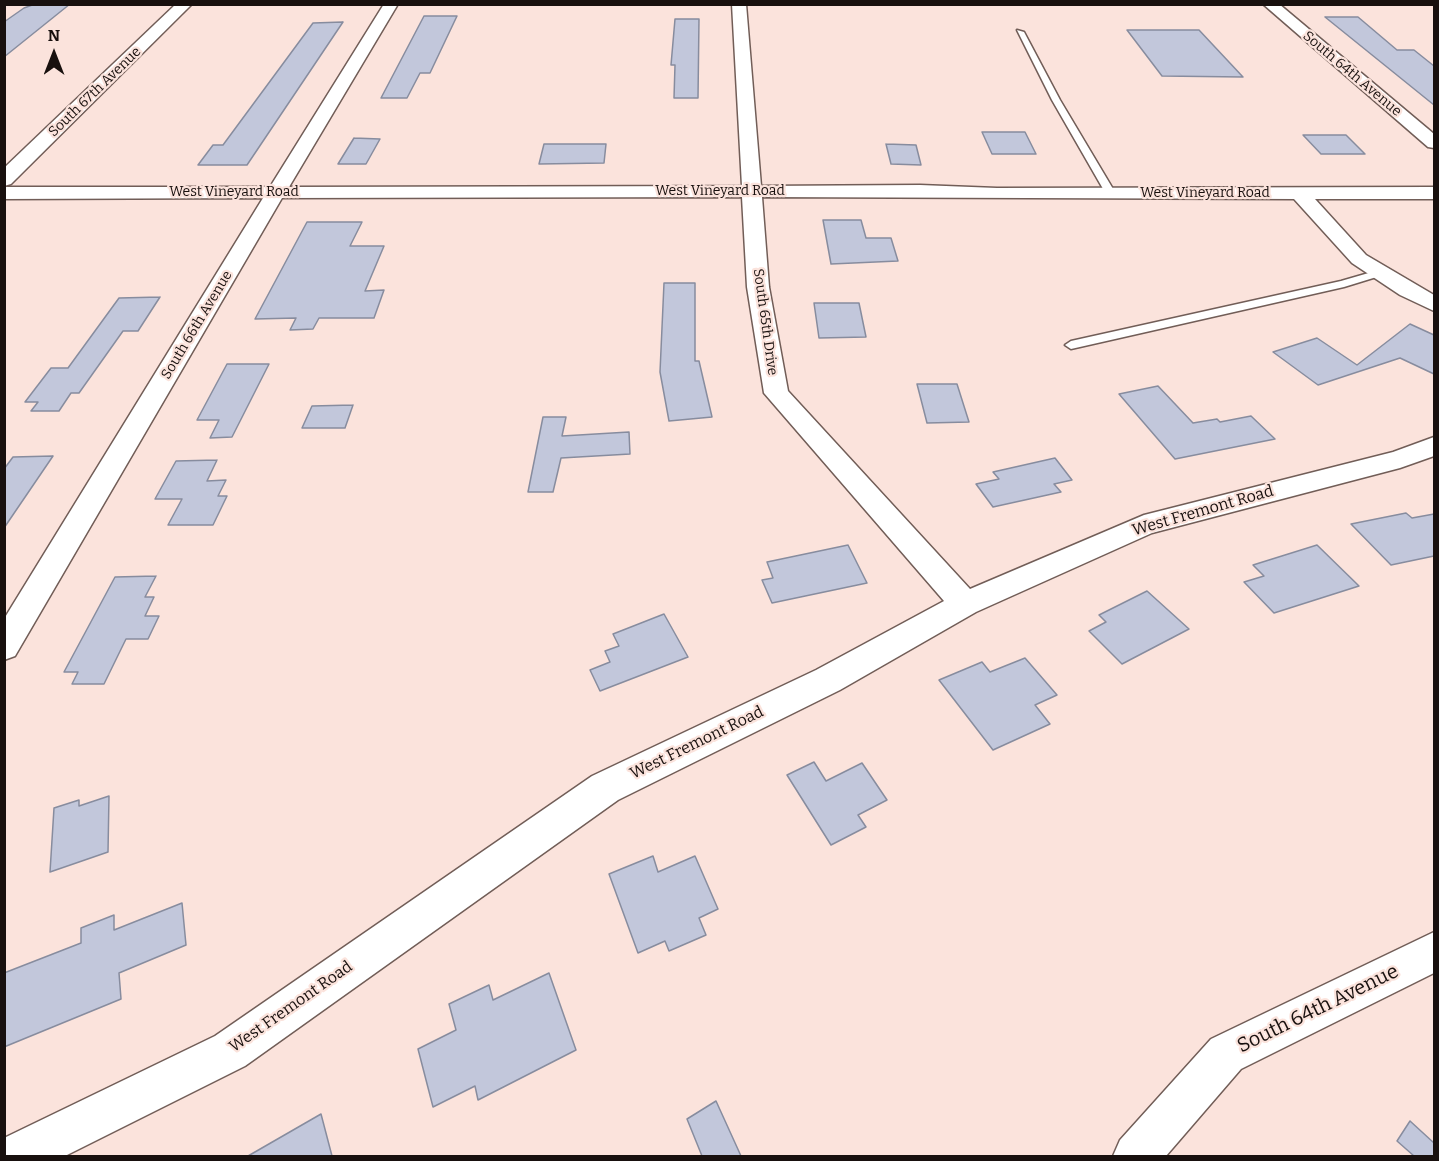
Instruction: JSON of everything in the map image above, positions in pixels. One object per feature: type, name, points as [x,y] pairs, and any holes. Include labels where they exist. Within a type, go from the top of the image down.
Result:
[{"type":"main road","name":"South 67th Avenue","points":[[4,180],[185,4]]},
{"type":"street","name":"South 66th Avenue","points":[[4,647],[276,192],[392,4]]},
{"type":"street","name":"South 65th Drive","points":[[739,4],[758,287],[776,393],[965,604]]},
{"type":"street","name":"South 64th Avenue","points":[[1270,4],[1434,143]]},
{"type":"street","name":"West Vineyard Road","points":[[4,193],[753,191],[1111,194],[1434,193]]},
{"type":"street","points":[[1299,193],[1359,259],[1434,304]]},
{"type":"street","name":"West Fremont Road","points":[[17,1156],[230,1051],[605,788],[828,680],[965,604],[1143,525],[1400,459],[1434,446]]},
{"type":"street","name":"South 64th Avenue","points":[[1136,1156],[1226,1054],[1434,952]]},
{"type":"lane","points":[[1020,32],[1056,100],[1111,194]]},
{"type":"lane","points":[[1071,345],[1344,284],[1379,273]]},
{"type":"building","points":[[35,4],[70,4],[4,57],[4,22],[24,8]]},
{"type":"building","points":[[424,16],[457,16],[430,73],[420,73],[407,98],[381,98]]},
{"type":"building","points":[[1325,17],[1358,17],[1397,50],[1414,50],[1434,66],[1434,105]]},
{"type":"building","points":[[675,19],[699,19],[698,98],[674,98],[675,65],[671,65]]},
{"type":"building","points":[[343,22],[247,165],[198,165],[213,145],[223,145],[313,23]]},
{"type":"building","points":[[1127,30],[1199,30],[1243,77],[1162,76]]},
{"type":"building","points":[[982,132],[1025,132],[1036,154],[992,154]]},
{"type":"building","points":[[1303,135],[1346,135],[1365,154],[1321,154]]},
{"type":"building","points":[[354,138],[380,139],[366,164],[338,164]]},
{"type":"building","points":[[544,144],[606,144],[604,163],[539,164]]},
{"type":"building","points":[[886,144],[916,145],[921,165],[891,164]]},
{"type":"building","points":[[823,220],[861,220],[866,238],[891,238],[898,261],[831,264]]},
{"type":"building","points":[[307,222],[362,222],[350,246],[384,246],[365,291],[384,290],[374,318],[319,318],[313,329],[290,330],[296,318],[255,319]]},
{"type":"building","points":[[664,283],[695,283],[695,361],[699,361],[712,417],[669,421],[660,372]]},
{"type":"building","points":[[160,297],[138,331],[123,331],[79,393],[71,393],[59,411],[31,411],[38,402],[25,402],[51,368],[68,368],[119,298]]},
{"type":"building","points":[[814,303],[859,303],[866,337],[819,338]]},
{"type":"building","points":[[1410,324],[1434,335],[1434,374],[1400,358],[1318,385],[1273,352],[1317,338],[1357,365]]},
{"type":"building","points":[[227,364],[269,364],[232,437],[210,438],[219,420],[197,420]]},
{"type":"building","points":[[917,384],[957,384],[969,422],[927,423]]},
{"type":"building","points":[[1158,386],[1193,423],[1217,419],[1220,422],[1251,416],[1275,439],[1175,459],[1119,394]]},
{"type":"building","points":[[353,405],[345,428],[302,428],[312,406]]},
{"type":"building","points":[[543,417],[566,417],[562,436],[629,432],[630,454],[561,458],[553,492],[528,492]]},
{"type":"building","points":[[53,456],[4,528],[4,469],[13,457]]},
{"type":"building","points":[[1055,458],[1072,480],[1054,484],[1061,492],[993,507],[976,484],[999,479],[993,472]]},
{"type":"building","points":[[217,460],[207,481],[226,480],[218,496],[227,496],[213,525],[168,525],[182,499],[155,499],[176,461]]},
{"type":"building","points":[[1406,513],[1412,518],[1434,514],[1434,556],[1391,565],[1351,524]]},
{"type":"building","points":[[848,545],[867,583],[772,603],[762,580],[773,578],[767,562]]},
{"type":"building","points":[[1317,545],[1359,586],[1274,613],[1244,582],[1264,576],[1253,565]]},
{"type":"building","points":[[156,576],[145,597],[154,597],[145,616],[159,616],[148,639],[126,639],[104,684],[72,684],[78,672],[64,672],[115,577]]},
{"type":"building","points":[[1147,591],[1189,629],[1122,664],[1089,631],[1106,622],[1099,615]]},
{"type":"building","points":[[664,614],[688,657],[600,691],[590,670],[610,662],[605,651],[619,646],[613,634]]},
{"type":"building","points":[[1025,658],[1057,695],[1035,705],[1050,724],[993,750],[939,680],[982,662],[990,672]]},
{"type":"building","points":[[814,762],[826,781],[862,763],[887,800],[858,815],[866,827],[831,845],[787,775]]},
{"type":"building","points":[[109,796],[108,852],[50,872],[54,808],[79,800],[79,806]]},
{"type":"building","points":[[653,856],[658,872],[695,856],[718,909],[699,918],[706,935],[669,951],[665,941],[638,953],[609,874]]},
{"type":"building","points":[[182,903],[186,945],[119,973],[121,999],[4,1047],[4,973],[81,943],[81,928],[114,915],[114,930]]},
{"type":"building","points":[[549,973],[576,1050],[478,1100],[475,1086],[433,1107],[418,1049],[456,1030],[449,1004],[489,985],[493,1000]]},
{"type":"building","points":[[716,1101],[741,1156],[702,1156],[687,1119]]},
{"type":"building","points":[[321,1114],[332,1156],[248,1156]]},
{"type":"building","points":[[1410,1121],[1434,1143],[1434,1156],[1414,1156],[1397,1141]]}]
